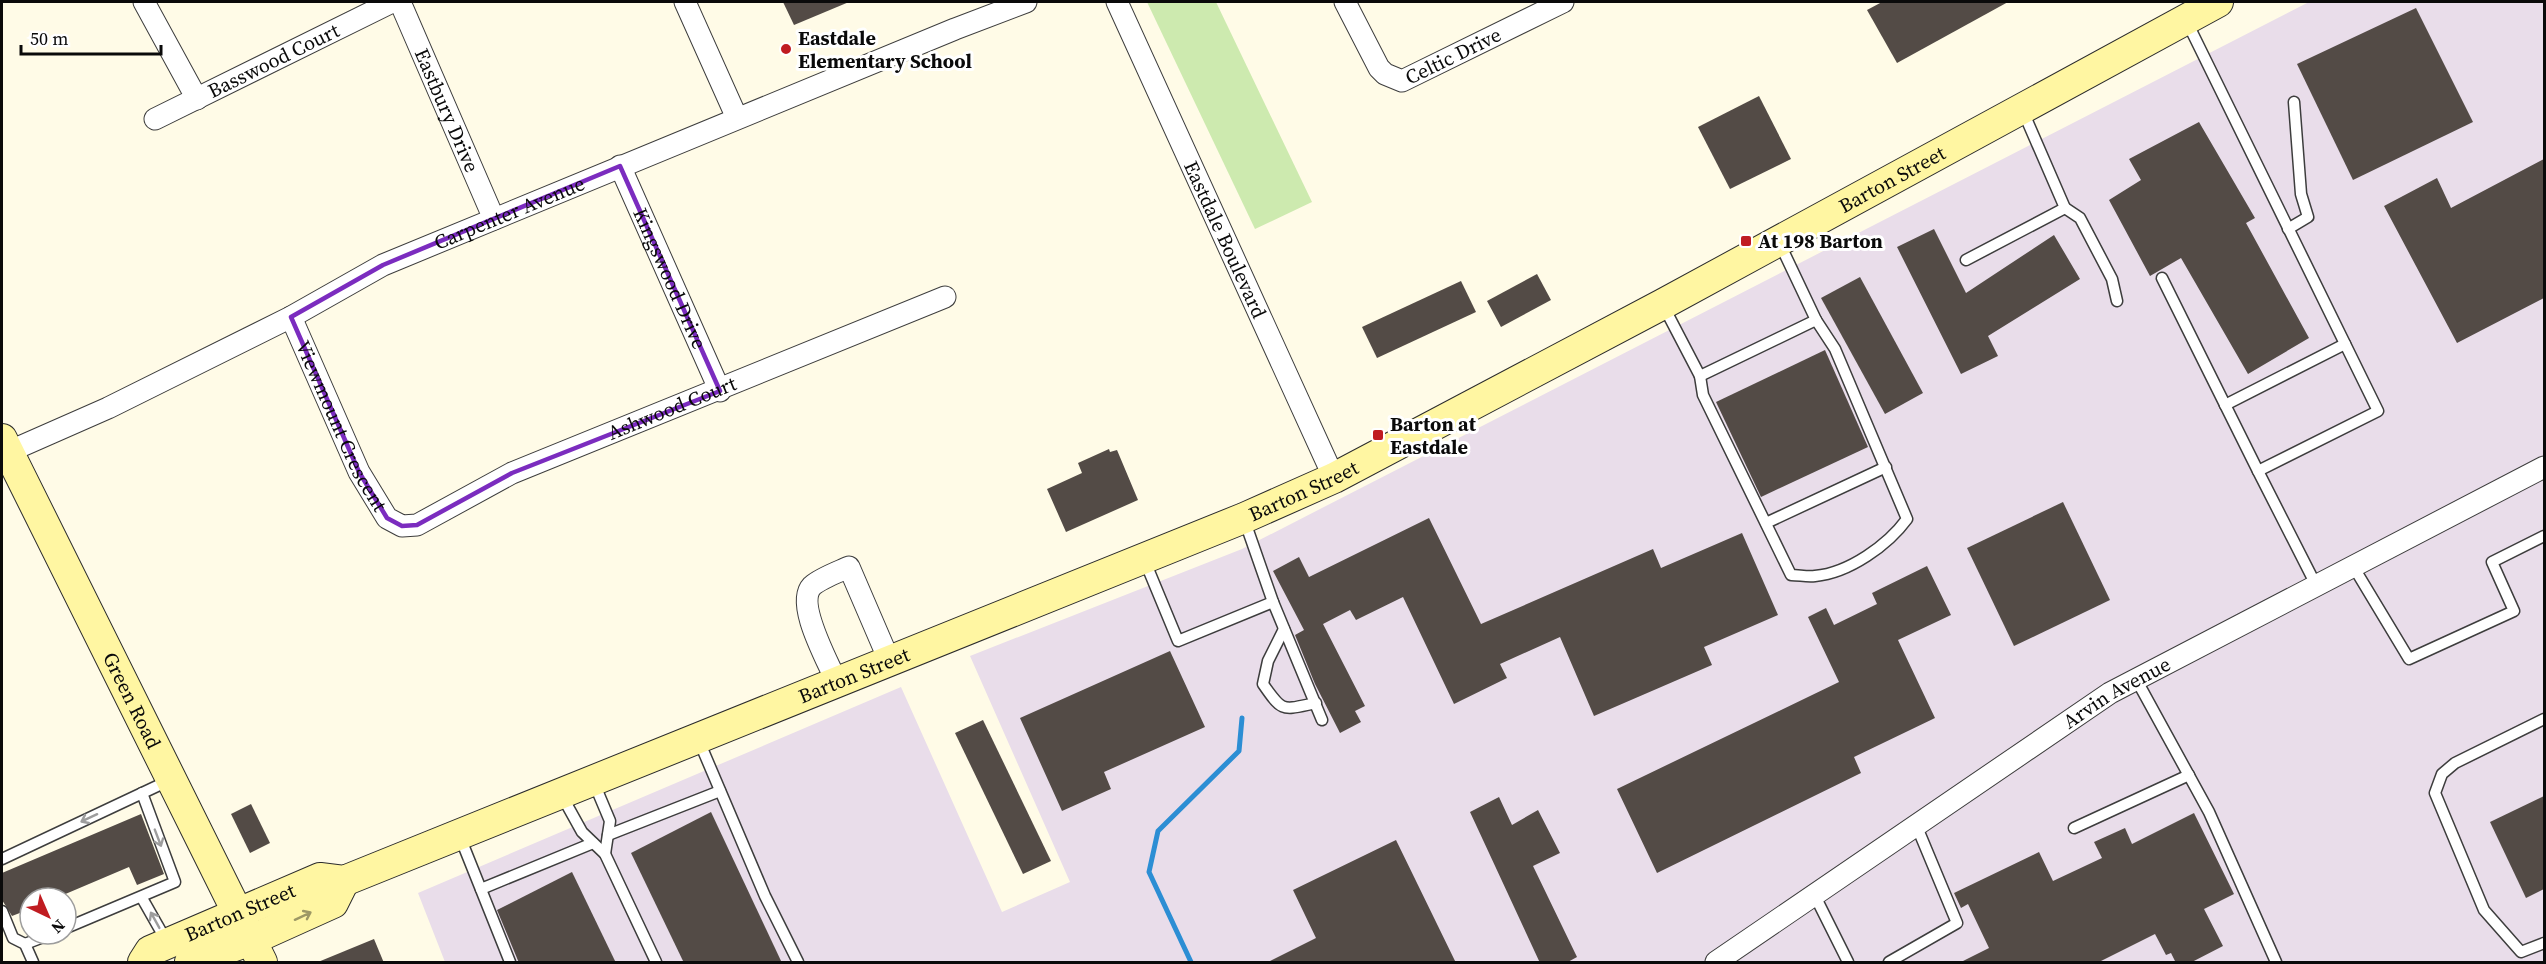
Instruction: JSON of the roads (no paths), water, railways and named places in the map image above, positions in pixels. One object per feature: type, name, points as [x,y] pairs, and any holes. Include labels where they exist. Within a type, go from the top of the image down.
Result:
[{"type":"main road","name":"Barton Street","points":[[142,963],[150,951],[320,878],[344,881],[836,681],[1144,559],[1334,478],[1779,242],[2218,2]]},
{"type":"main road","name":"Green Road","points":[[5,446],[256,952]]},
{"type":"main road","name":"Barton Street","points":[[190,963],[256,952],[333,903],[344,881]]},
{"type":"street","points":[[144,2],[197,99]]},
{"type":"street","name":"Basswood Court","points":[[155,119],[392,2]]},
{"type":"street","name":"Eastbury Drive","points":[[400,2],[494,219]]},
{"type":"street","points":[[685,2],[736,118]]},
{"type":"street","name":"Carpenter Avenue","points":[[5,446],[108,408],[291,317],[383,265],[736,118],[1026,2]]},
{"type":"street","name":"Eastdale Boulevard","points":[[1118,2],[1334,478]]},
{"type":"street","name":"Celtic Drive","points":[[1345,2],[1379,68],[1392,78],[1402,81],[1563,2]]},
{"type":"street","name":"Kingswood Drive","points":[[620,166],[720,391]]},
{"type":"street","name":"Ashwood Court","points":[[402,526],[417,525],[512,473],[720,391],[945,297]]},
{"type":"street","name":"Viewmount Crescent","points":[[291,317],[359,472],[387,518],[402,526]]},
{"type":"street","name":"Arvin Avenue","points":[[1716,963],[2110,693],[2544,467]]},
{"type":"street","points":[[836,681],[806,609],[807,594],[813,585],[849,567],[889,660]]},
{"type":"lane","points":[[2186,19],[2378,411],[2258,471]]},
{"type":"lane","points":[[2288,229],[2308,217],[2301,194],[2294,102]]},
{"type":"lane","points":[[2022,109],[2066,207],[2080,218],[2112,279],[2117,301]]},
{"type":"lane","points":[[1966,260],[2066,207]]},
{"type":"lane","points":[[1663,304],[1700,376],[1703,395],[1791,575],[1816,576],[1854,562],[1895,536],[1907,519],[1835,349],[1816,320],[1779,242]]},
{"type":"lane","points":[[2162,278],[2316,585]]},
{"type":"lane","points":[[1700,376],[1816,320]]},
{"type":"lane","points":[[2225,405],[2345,344]]},
{"type":"lane","points":[[1766,523],[1886,466]]},
{"type":"lane","points":[[1244,518],[1273,602],[1322,720]]},
{"type":"lane","points":[[2353,566],[2409,659],[2514,612],[2492,562],[2544,536]]},
{"type":"lane","points":[[1144,559],[1178,640],[1273,602]]},
{"type":"lane","points":[[1284,628],[1268,661],[1263,684],[1277,705],[1289,708],[1316,703]]},
{"type":"lane","points":[[2136,679],[2209,812],[2276,963]]},
{"type":"lane","points":[[2544,719],[2455,763],[2442,774],[2435,793],[2484,910],[2521,952],[2544,944]]},
{"type":"lane","points":[[698,738],[765,896],[798,963]]},
{"type":"lane","points":[[2074,828],[2189,775]]},
{"type":"lane","points":[[2,859],[172,779]]},
{"type":"lane","points":[[593,780],[610,821],[605,854]]},
{"type":"lane","points":[[608,835],[720,791]]},
{"type":"lane","points":[[78,923],[142,898],[175,882],[142,793]]},
{"type":"lane","points":[[560,794],[582,832],[605,854],[656,963]]},
{"type":"lane","points":[[1889,963],[1957,923],[1917,827]]},
{"type":"lane","points":[[459,835],[510,963]]},
{"type":"lane","points":[[481,889],[593,843]]},
{"type":"lane","points":[[1815,896],[1848,963]]},
{"type":"lane","points":[[142,898],[167,943]]},
{"type":"lane","points":[[2,911],[13,938],[18,940]]},
{"type":"lane","points":[[26,946],[33,963]]},
{"type":"waterway","points":[[1191,962],[1149,872],[1158,831],[1239,751],[1242,718]]},
{"type":"place","name":"Eastdale Elementary School","points":[[786,49]]},
{"type":"place","name":"At 198 Barton","points":[[1746,241]]},
{"type":"place","name":"Barton at Eastdale","points":[[1378,435]]}]
